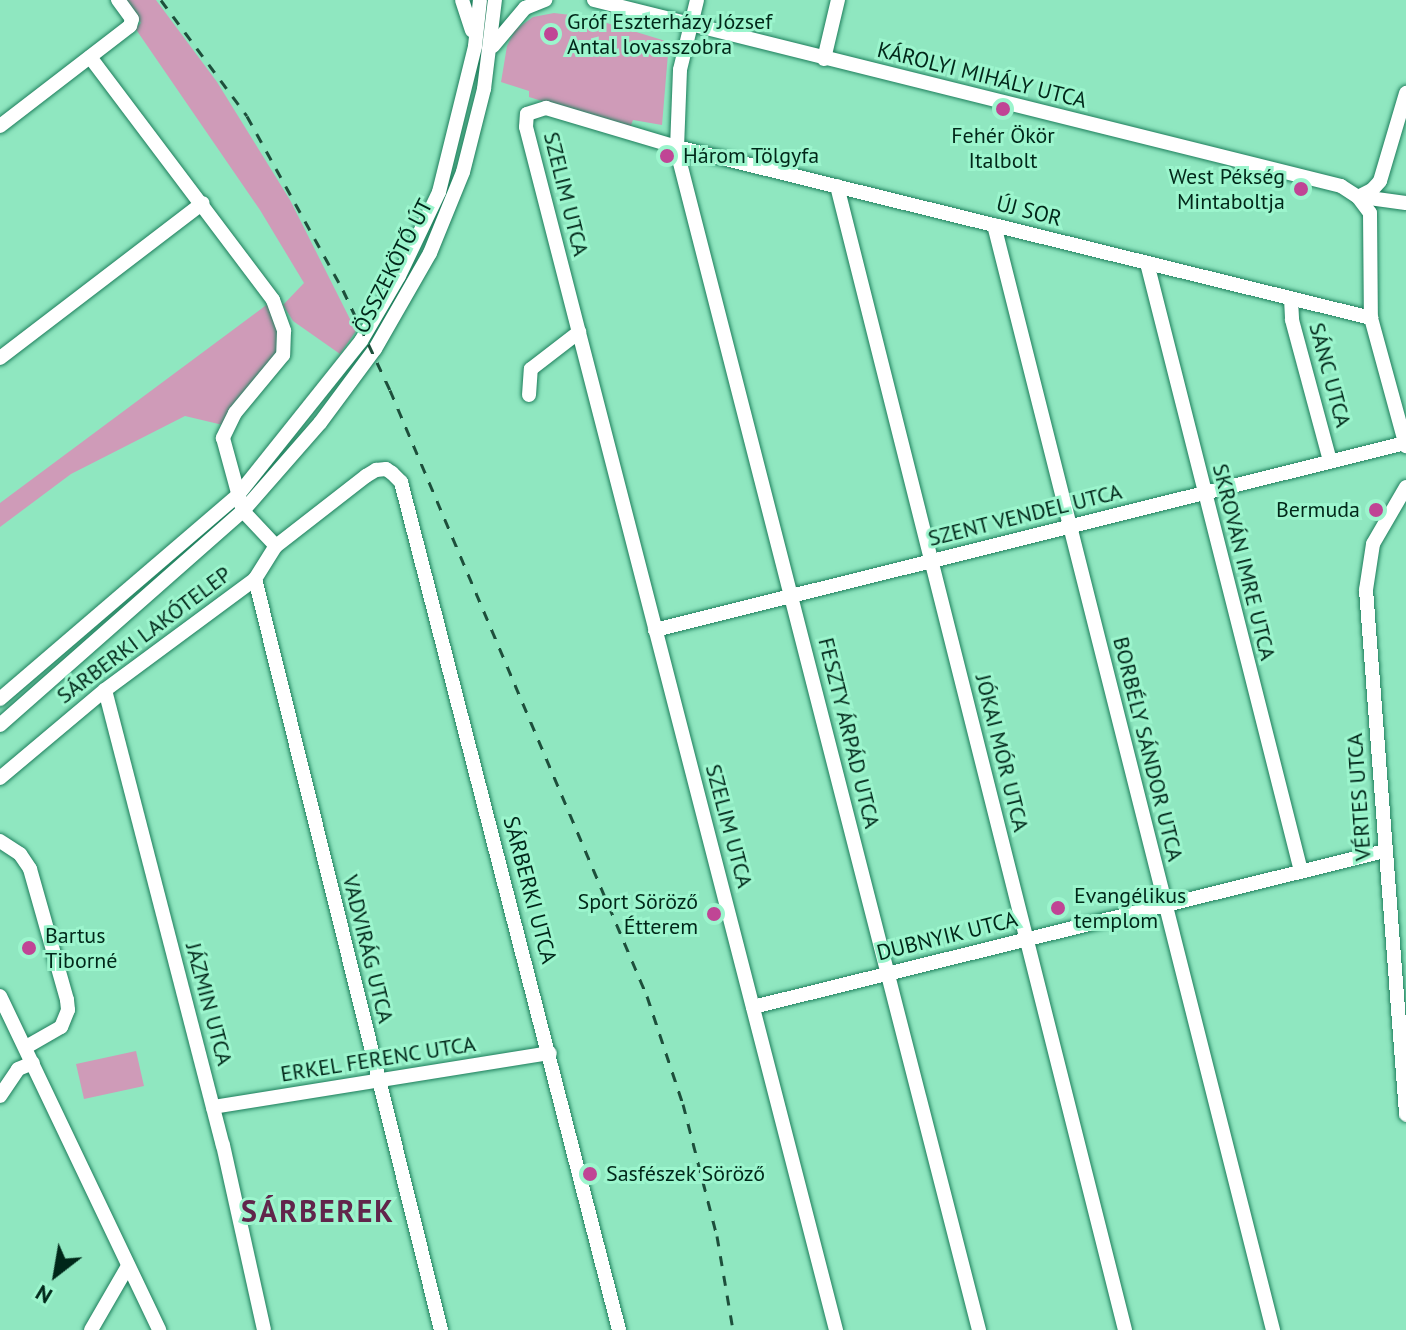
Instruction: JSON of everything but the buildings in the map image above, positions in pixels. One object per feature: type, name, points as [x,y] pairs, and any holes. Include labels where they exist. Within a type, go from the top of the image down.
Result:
[{"type":"street","points":[[0,126],[130,26],[132,19],[118,0]]},
{"type":"street","points":[[462,0],[483,48],[525,8],[545,0]]},
{"type":"street","name":"ÖSSZEKÖTŐ ÚT","points":[[0,725],[243,511],[282,469],[350,385],[386,332],[424,265],[447,215],[476,132],[483,48],[480,0]]},
{"type":"street","name":"ÖSSZEKÖTŐ ÚT","points":[[0,699],[238,495],[328,387],[361,341],[399,276],[439,192],[495,0]]},
{"type":"street","name":"KÁROLYI MIHÁLY UTCA","points":[[594,0],[1341,186],[1358,197],[1406,203]]},
{"type":"street","name":"FESZTY ÁRPÁD UTCA","points":[[697,0],[680,70],[677,147],[979,1330]]},
{"type":"street","points":[[824,59],[838,0]]},
{"type":"street","points":[[90,57],[203,203],[273,300],[285,342],[277,366],[235,413],[223,438],[243,511],[276,546]]},
{"type":"street","points":[[1406,93],[1380,181],[1372,190],[1358,197],[1370,213],[1371,318],[1406,444]]},
{"type":"street","name":"ÚJ SOR","points":[[527,114],[546,108],[677,147],[1371,318]]},
{"type":"street","name":"SZELIM UTCA","points":[[527,114],[526,127],[836,1330]]},
{"type":"street","name":"JÓKAI MÓR UTCA","points":[[837,186],[1125,1330]]},
{"type":"street","points":[[0,358],[203,203]]},
{"type":"street","name":"BORBÉLY SÁNDOR UTCA","points":[[994,225],[1273,1330]]},
{"type":"street","name":"SKROVÁN IMRE UTCA","points":[[1147,263],[1301,871]]},
{"type":"street","name":"SÁNC UTCA","points":[[1291,299],[1292,320],[1330,461]]},
{"type":"street","points":[[529,395],[531,369],[579,332]]},
{"type":"street","name":"SZENT VENDEL UTCA","points":[[655,630],[1406,444]]},
{"type":"street","name":"SÁRBERKI LAKÓTELEP","points":[[0,778],[105,690],[255,579],[276,546],[366,476],[386,469]]},
{"type":"street","name":"SÁRBERKI UTCA","points":[[386,469],[401,482],[619,1330]]},
{"type":"street","name":"VÉRTES UTCA","points":[[1406,487],[1384,519],[1367,569],[1406,1114]]},
{"type":"street","name":"VADVIRÁG UTCA","points":[[255,579],[441,1330]]},
{"type":"street","name":"JÁZMIN UTCA","points":[[105,690],[213,1107],[264,1330]]},
{"type":"street","points":[[0,841],[20,854],[34,880],[68,1010],[65,1020],[53,1035],[26,1047]]},
{"type":"street","name":"DUBNYIK UTCA","points":[[753,1007],[1385,851]]},
{"type":"street","points":[[0,996],[159,1330]]},
{"type":"street","name":"ERKEL FERENC UTCA","points":[[213,1107],[550,1053]]},
{"type":"street","points":[[0,1096],[18,1069],[33,1063]]},
{"type":"street","points":[[91,1330],[128,1266]]},
{"type":"shaded area","points":[[124,0],[156,0],[217,82],[290,200],[356,331],[340,354],[293,321],[283,305],[304,283],[260,210],[135,28],[141,23]]},
{"type":"shaded area","points":[[554,13],[587,17],[669,42],[662,125],[633,120],[630,128],[529,97],[529,91],[501,82],[507,46],[515,30],[533,17]]},
{"type":"shaded area","points":[[273,300],[285,342],[227,426],[185,416],[71,474],[0,527],[0,503]]},
{"type":"shaded area","points":[[136,1051],[144,1086],[84,1099],[76,1064]]},
{"type":"railway","points":[[161,0],[247,116],[343,290],[390,390],[647,996],[683,1104],[717,1236],[733,1330]]},
{"type":"place","name":"Gróf Eszterházy József Antal lovasszobra","points":[[551,34]]},
{"type":"place","name":"Fehér Ökör Italbolt","points":[[1003,109]]},
{"type":"place","name":"Három Tölgyfa","points":[[667,156]]},
{"type":"place","name":"West Pékség Mintaboltja","points":[[1301,189]]},
{"type":"place","name":"Bermuda","points":[[1376,510]]},
{"type":"place","name":"Evangélikus templom","points":[[1058,908]]},
{"type":"place","name":"Sport Söröző Étterem","points":[[714,914]]},
{"type":"place","name":"Bartus Tiborné","points":[[29,948]]},
{"type":"place","name":"Sasfészek Söröző","points":[[590,1174]]},
{"type":"district","name":"SÁRBEREK","points":[[318,1211]]}]
